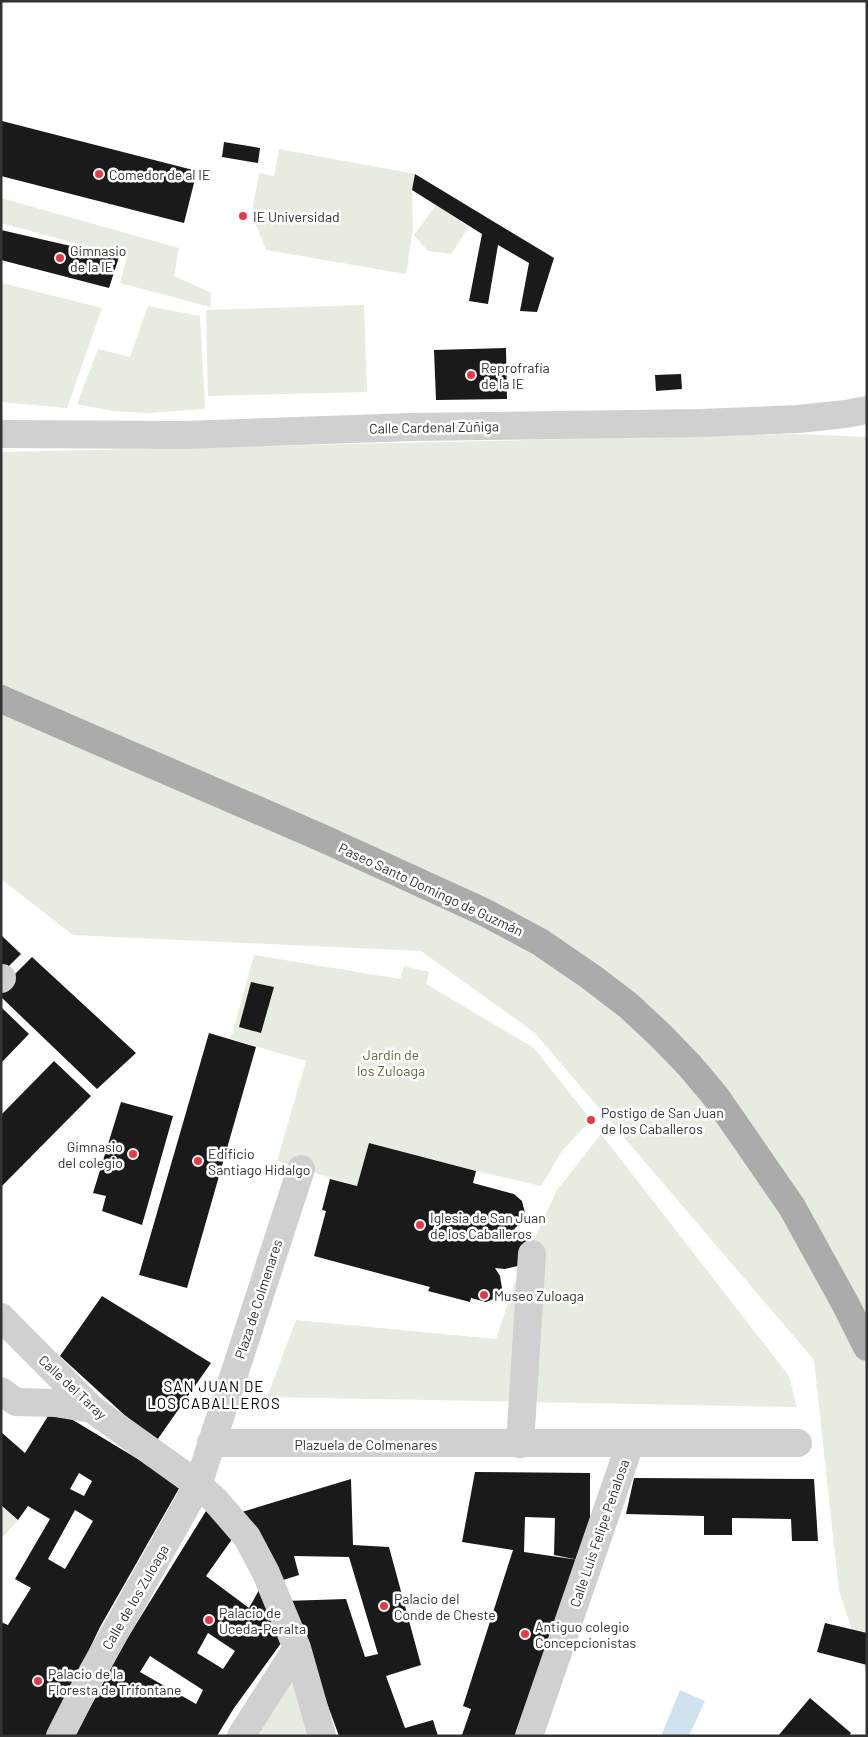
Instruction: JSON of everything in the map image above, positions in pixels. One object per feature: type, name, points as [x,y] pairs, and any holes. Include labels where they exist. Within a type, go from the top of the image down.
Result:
[{"type":"main road","name":"Paseo Santo Domingo de Guzmán","points":[[1,699],[322,838],[484,912],[540,942],[591,977],[629,1006],[661,1036],[716,1097],[792,1207],[867,1347]]},
{"type":"street","name":"Calle Cardenal Zúñiga","points":[[1,434],[184,435],[411,427],[700,423],[798,419],[867,410]]},
{"type":"street","name":"Plaza de Colmenares","points":[[198,1485],[301,1169]]},
{"type":"street","points":[[520,1444],[532,1254]]},
{"type":"street","name":"Calle del Taray","points":[[1,1318],[92,1409],[198,1485],[231,1516],[247,1537],[266,1573],[297,1648],[322,1736]]},
{"type":"street","points":[[1,1391],[16,1402],[55,1403],[92,1409]]},
{"type":"street","name":"Plazuela de Colmenares","points":[[211,1443],[798,1443]]},
{"type":"street","name":"Calle Luis Felipe Peñalosa","points":[[529,1736],[630,1444]]},
{"type":"street","name":"Calle de los Zuloaga","points":[[60,1736],[92,1673],[198,1485]]},
{"type":"street","points":[[240,1736],[297,1648]]},
{"type":"green space","points":[[279,149],[415,174],[412,190],[413,228],[406,274],[266,250],[256,225],[253,207],[259,173],[274,176]]},
{"type":"green space","points":[[1,198],[179,248],[174,276],[211,293],[210,307],[120,283],[127,257],[1,223]]},
{"type":"green space","points":[[436,205],[469,227],[451,254],[428,251],[414,235]]},
{"type":"green space","points":[[2,283],[102,308],[67,408],[1,402]]},
{"type":"green space","points":[[364,305],[367,392],[208,396],[206,310]]},
{"type":"green space","points":[[148,306],[200,316],[205,409],[147,413],[112,411],[77,404],[98,349],[130,357]]},
{"type":"green space","points":[[797,434],[867,437],[867,1675],[839,1591],[814,1360],[535,1033],[421,951],[73,935],[1,879],[1,452]]},
{"type":"green space","name":"Jardín de los Zuloaga","points":[[254,955],[400,979],[404,966],[429,972],[426,984],[534,1048],[591,1120],[562,1151],[541,1186],[369,1143],[357,1186],[277,1161],[306,1061],[231,1039]]},
{"type":"green space","points":[[601,1134],[789,1376],[797,1407],[267,1397],[296,1320],[496,1339],[515,1282],[557,1190]]},
{"type":"green space","points":[[1,1505],[18,1520],[1,1539]]},
{"type":"green space","points":[[292,1670],[312,1736],[251,1736]]},
{"type":"water","points":[[680,1690],[705,1701],[689,1736],[661,1736]]},
{"type":"building","name":"Comedor de al IE","points":[[2,121],[197,171],[184,223],[1,176]]},
{"type":"building","points":[[224,142],[260,148],[258,163],[222,157]]},
{"type":"building","points":[[415,174],[554,258],[537,312],[520,311],[529,263],[498,245],[488,304],[469,301],[482,234],[412,190]]},
{"type":"building","name":"Gimnasio de la IE","points":[[1,230],[119,257],[109,288],[1,260]]},
{"type":"building","name":"Reprofrafía de la IE","points":[[506,348],[507,399],[436,400],[434,350]]},
{"type":"building","points":[[681,374],[682,389],[656,391],[655,375]]},
{"type":"building","points":[[1,935],[21,954],[1,974]]},
{"type":"building","points":[[32,957],[136,1053],[97,1089],[1,997],[1,988]]},
{"type":"building","points":[[251,982],[274,987],[261,1033],[239,1027]]},
{"type":"building","points":[[1,1007],[29,1034],[1,1063]]},
{"type":"building","name":"Edificio Santiago Hidalgo","points":[[209,1033],[256,1047],[187,1288],[139,1275]]},
{"type":"building","points":[[54,1061],[91,1096],[1,1187],[1,1115]]},
{"type":"building","name":"Gimnasio del colegio","points":[[121,1102],[173,1116],[142,1225],[102,1211],[106,1196],[93,1193]]},
{"type":"building","name":"Iglesia de San Juan de los Caballeros","points":[[369,1143],[476,1171],[473,1183],[514,1194],[522,1201],[525,1213],[522,1222],[514,1229],[523,1235],[527,1244],[522,1265],[505,1269],[495,1268],[500,1276],[502,1288],[498,1297],[486,1302],[471,1298],[470,1302],[428,1291],[430,1287],[314,1256],[326,1211],[322,1210],[330,1179],[357,1186]]},
{"type":"building","points":[[102,1296],[211,1363],[155,1443],[60,1356]]},
{"type":"building","points":[[53,1408],[181,1485],[100,1627],[48,1736],[1,1736],[1,1622],[8,1625],[31,1588],[15,1579],[50,1519],[28,1506],[18,1520],[1,1505],[1,1432],[25,1453]],"holes":[[[79,1473],[92,1481],[84,1496],[70,1489]],[[75,1510],[93,1521],[65,1569],[48,1559]]]},
{"type":"building","name":"Antiguo colegio Concepcionistas","points":[[475,1472],[590,1473],[590,1562],[529,1736],[462,1735],[471,1709],[463,1706],[513,1550],[462,1542]],"holes":[[[525,1517],[555,1518],[554,1555],[579,1560],[524,1552]]]},
{"type":"building","points":[[634,1478],[814,1479],[818,1541],[792,1541],[791,1519],[732,1518],[732,1535],[704,1535],[704,1516],[626,1514]]},
{"type":"building","points":[[351,1479],[353,1545],[389,1547],[421,1665],[386,1676],[405,1728],[433,1720],[438,1736],[339,1736],[316,1673],[285,1601],[346,1599],[365,1657],[378,1654],[349,1557],[294,1556],[299,1575],[277,1582],[242,1512]]},
{"type":"building","name":"Palacio de Uceda-Peralta","points":[[206,1511],[235,1535],[206,1576],[249,1608],[263,1583],[287,1635],[234,1708],[217,1736],[75,1736],[125,1642]],"holes":[[[208,1633],[235,1651],[223,1669],[197,1653]],[[150,1656],[203,1690],[196,1704],[140,1672]]]},
{"type":"building","points":[[825,1623],[867,1633],[867,1665],[817,1652]]},
{"type":"building","points":[[810,1698],[851,1733],[849,1736],[778,1736]]},
{"type":"place","name":"Comedor de al IE","points":[[99,174]]},
{"type":"place","name":"IE Universidad","points":[[243,216]]},
{"type":"place","name":"Gimnasio de la IE","points":[[60,258]]},
{"type":"place","name":"Reprofrafía de la IE","points":[[471,375]]},
{"type":"place","name":"Postigo de San Juan de los Caballeros","points":[[591,1120]]},
{"type":"place","name":"Gimnasio del colegio","points":[[133,1154]]},
{"type":"place","name":"Edificio Santiago Hidalgo","points":[[198,1161]]},
{"type":"place","name":"Iglesia de San Juan de los Caballeros","points":[[420,1225]]},
{"type":"place","name":"Museo Zuloaga","points":[[484,1295]]},
{"type":"place","name":"Palacio del Conde de Cheste","points":[[384,1606]]},
{"type":"place","name":"Palacio de Uceda-Peralta","points":[[209,1620]]},
{"type":"place","name":"Antiguo colegio Concepcionistas","points":[[525,1634]]},
{"type":"place","name":"Palacio de la Floresta de Trifontane","points":[[38,1681]]},
{"type":"district","name":"SAN JUAN DE LOS CABALLEROS","points":[[214,1394]]}]
